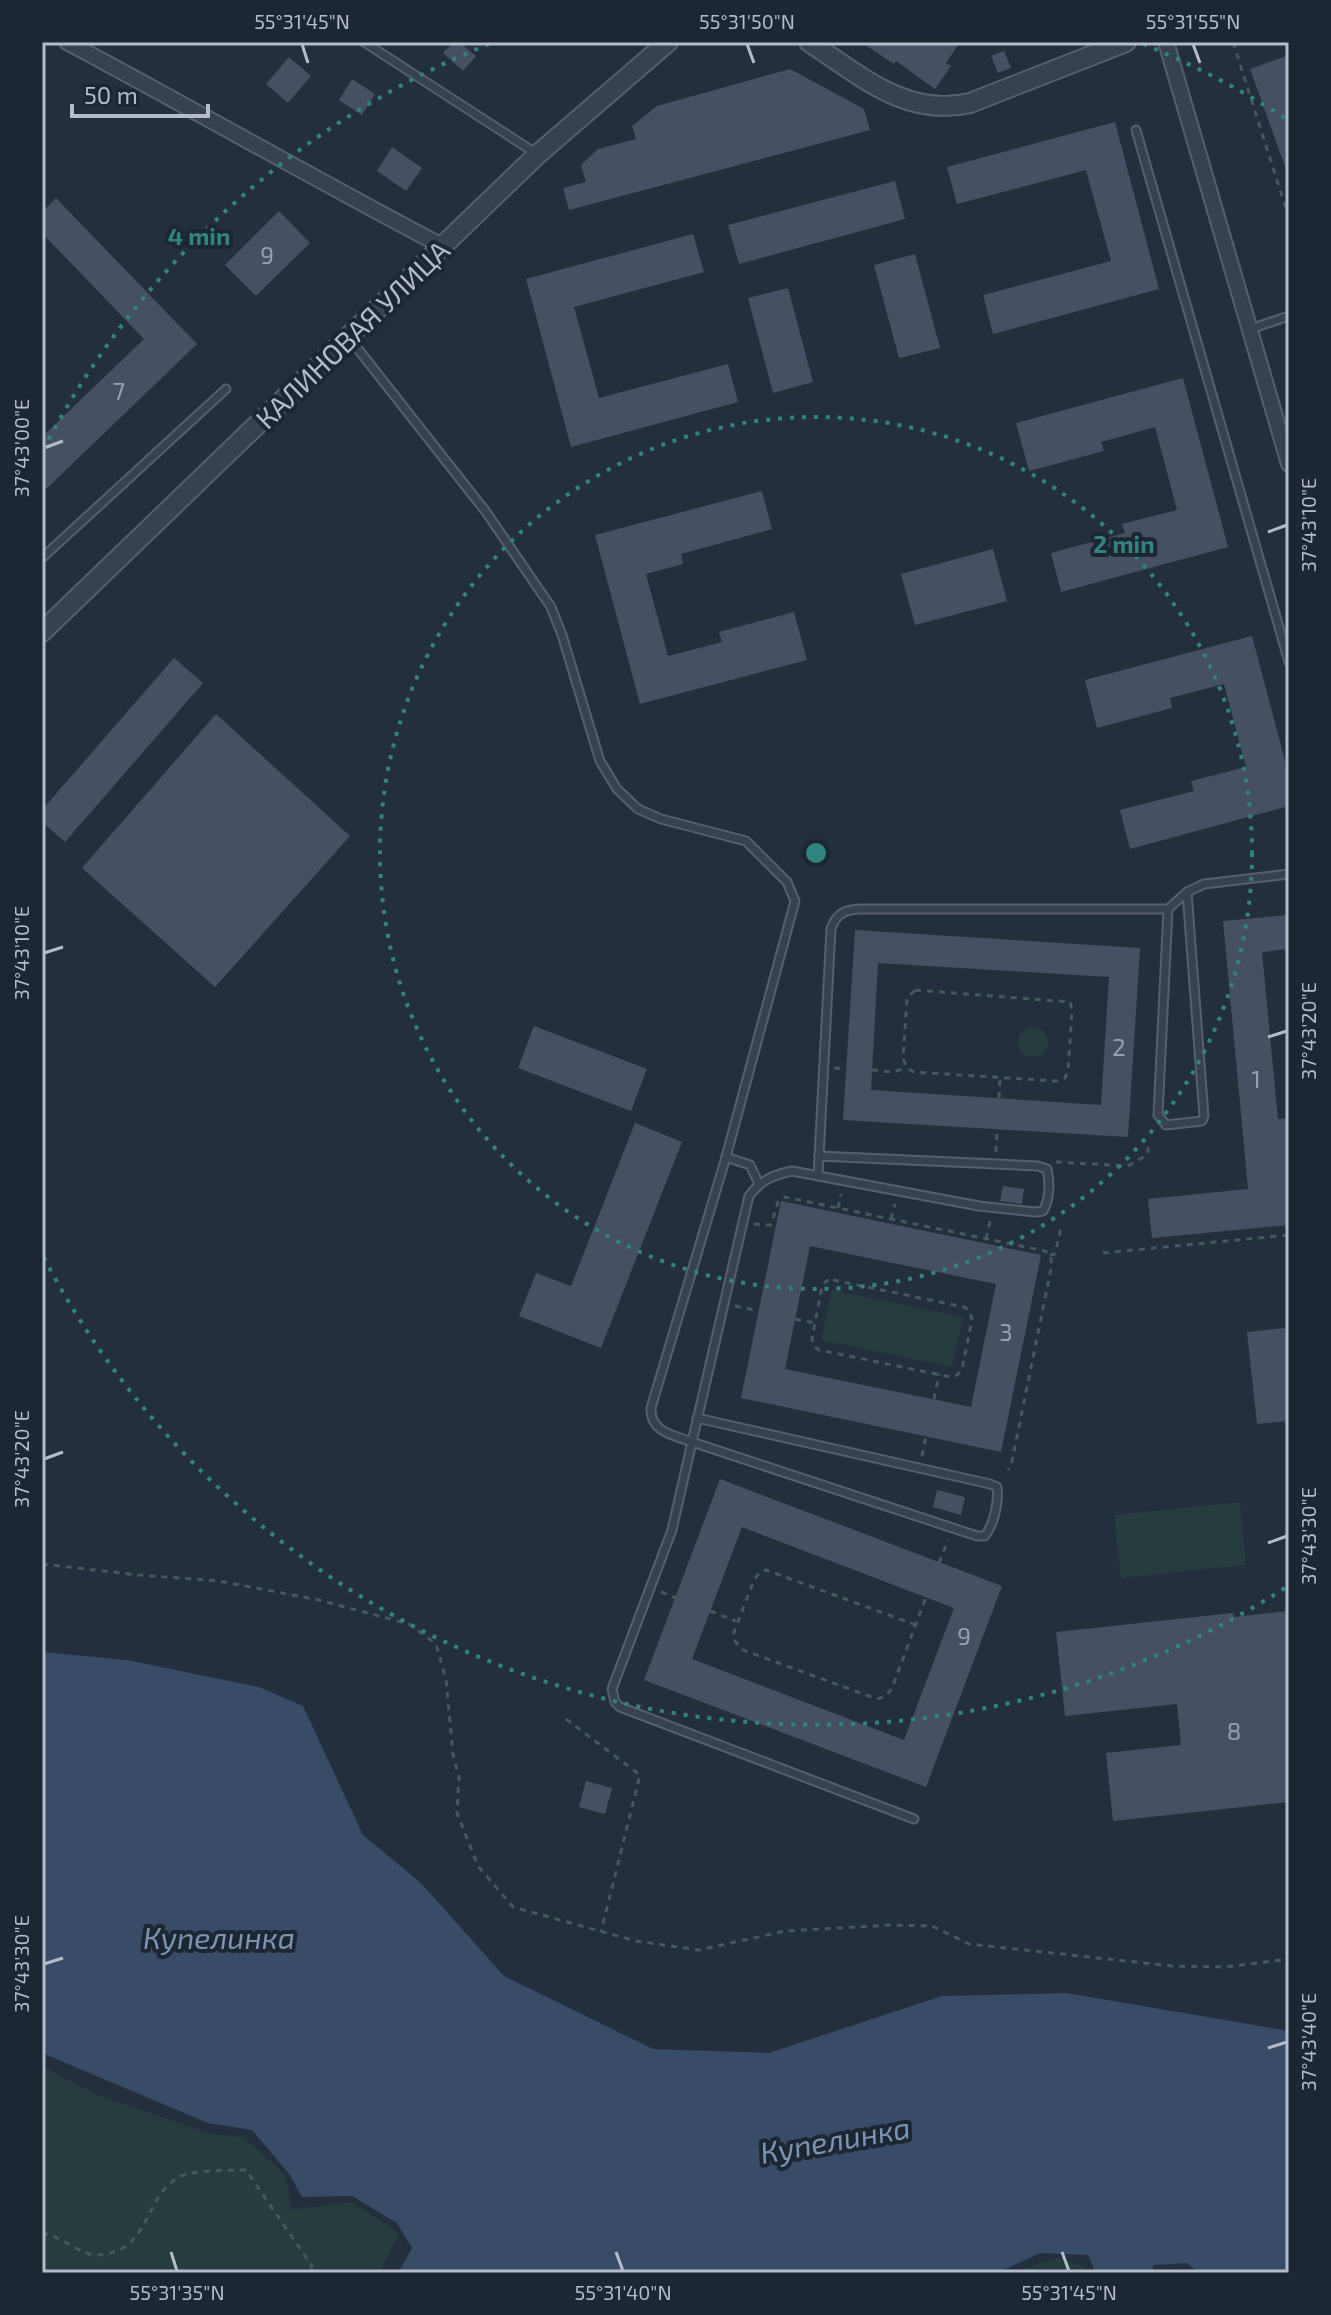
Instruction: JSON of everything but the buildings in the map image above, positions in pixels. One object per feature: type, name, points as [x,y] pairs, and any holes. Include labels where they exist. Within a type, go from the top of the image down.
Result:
[{"type":"street","points":[[67,42],[442,246]]},
{"type":"street","name":"КАЛИНОВАЯ УЛИЦА","points":[[42,632],[537,155],[668,42]]},
{"type":"street","points":[[809,42],[878,87],[910,103],[952,107],[970,103],[1125,42]]},
{"type":"street","points":[[1166,42],[1289,464]]},
{"type":"lane","points":[[364,42],[537,155]]},
{"type":"lane","points":[[1136,130],[1289,662]]},
{"type":"lane","points":[[1250,329],[1289,316]]},
{"type":"lane","points":[[349,337],[486,512],[551,607],[600,761],[617,789],[638,809],[661,819],[746,841],[793,891],[794,910],[726,1157],[651,1408],[655,1426],[692,1442],[977,1536],[985,1536],[989,1531],[998,1497],[997,1487],[990,1484],[697,1418]]},
{"type":"lane","points":[[42,558],[226,389]]},
{"type":"lane","points":[[818,1176],[831,929],[840,913],[859,909],[1168,909],[1187,892],[1204,884],[1289,874]]},
{"type":"lane","points":[[1168,909],[1158,1115],[1166,1125],[1196,1124],[1204,1116],[1187,892]]},
{"type":"lane","points":[[819,1156],[1047,1169],[1047,1204],[1043,1211],[1035,1212],[979,1206],[792,1171],[775,1175],[759,1184],[749,1196],[672,1530],[612,1689],[615,1702],[620,1707],[914,1819]]},
{"type":"lane","points":[[726,1157],[750,1165],[759,1184]]},
{"type":"path","points":[[1233,42],[1289,218]]},
{"type":"path","points":[[910,992],[1063,999],[1070,1002],[1068,1071],[1065,1078],[1057,1081],[1000,1077],[914,1072],[907,1068],[903,1059],[910,992]]},
{"type":"path","points":[[872,1070],[892,1072],[907,1068]]},
{"type":"path","points":[[999,1098],[1000,1077]]},
{"type":"path","points":[[995,1164],[997,1129]]},
{"type":"path","points":[[1047,1169],[1055,1162],[1128,1166],[1147,1155],[1149,1143]]},
{"type":"path","points":[[838,1208],[841,1194]]},
{"type":"path","points":[[754,1224],[771,1225],[778,1202],[785,1197],[1045,1251],[1050,1255],[1052,1264],[1008,1470]]},
{"type":"path","points":[[891,1219],[895,1204]]},
{"type":"path","points":[[986,1239],[990,1221]]},
{"type":"path","points":[[1050,1255],[1055,1254],[1061,1228]]},
{"type":"path","points":[[1103,1253],[1289,1235]]},
{"type":"path","points":[[826,1281],[964,1307],[970,1311],[972,1320],[962,1369],[951,1377],[939,1374],[819,1350],[813,1345],[812,1338],[822,1287],[826,1281]]},
{"type":"path","points":[[724,1304],[758,1311]]},
{"type":"path","points":[[795,1319],[815,1323]]},
{"type":"path","points":[[934,1399],[939,1374]]},
{"type":"path","points":[[922,1456],[926,1436]]},
{"type":"path","points":[[939,1563],[953,1528]]},
{"type":"path","points":[[42,1564],[219,1581],[319,1600],[409,1624],[436,1644],[446,1679],[453,1755],[459,1777],[457,1813],[478,1866],[513,1907],[636,1941],[699,1950],[785,1931],[891,1925],[932,1926],[969,1944],[1172,1966],[1226,1967],[1289,1959]]},
{"type":"path","points":[[916,1625],[766,1570],[754,1580],[734,1640],[743,1650],[877,1699],[886,1696],[892,1688],[916,1625],[926,1597]]},
{"type":"path","points":[[710,1611],[738,1621]]},
{"type":"path","points":[[566,1719],[640,1775],[601,1932]]},
{"type":"path","points":[[42,2233],[61,2237],[78,2249],[96,2256],[122,2250],[142,2231],[160,2196],[179,2177],[246,2170],[312,2266],[309,2273]]},
{"type":"green space","points":[[1033,1027],[1044,1031],[1048,1042],[1044,1053],[1033,1057],[1022,1053],[1018,1042],[1022,1031]]},
{"type":"green space","points":[[832,1290],[963,1317],[952,1367],[821,1340]]},
{"type":"green space","points":[[1240,1502],[1246,1565],[1121,1578],[1114,1515]]},
{"type":"green space","points":[[42,2066],[97,2095],[211,2134],[244,2137],[286,2176],[291,2210],[351,2202],[399,2233],[379,2273],[42,2273]]},
{"type":"green space","points":[[1057,2258],[1086,2267],[1086,2273],[1012,2273]]},
{"type":"water","name":"Купелинка","points":[[42,1652],[127,1660],[259,1687],[303,1706],[363,1835],[421,1883],[504,1976],[653,2049],[769,2053],[942,1996],[1066,1993],[1289,2031],[1289,2273],[1199,2273],[1187,2263],[1154,2265],[1151,2273],[1096,2273],[1088,2255],[1040,2253],[997,2273],[398,2273],[412,2248],[397,2223],[352,2196],[302,2197],[290,2175],[252,2130],[208,2123],[42,2053]]}]
